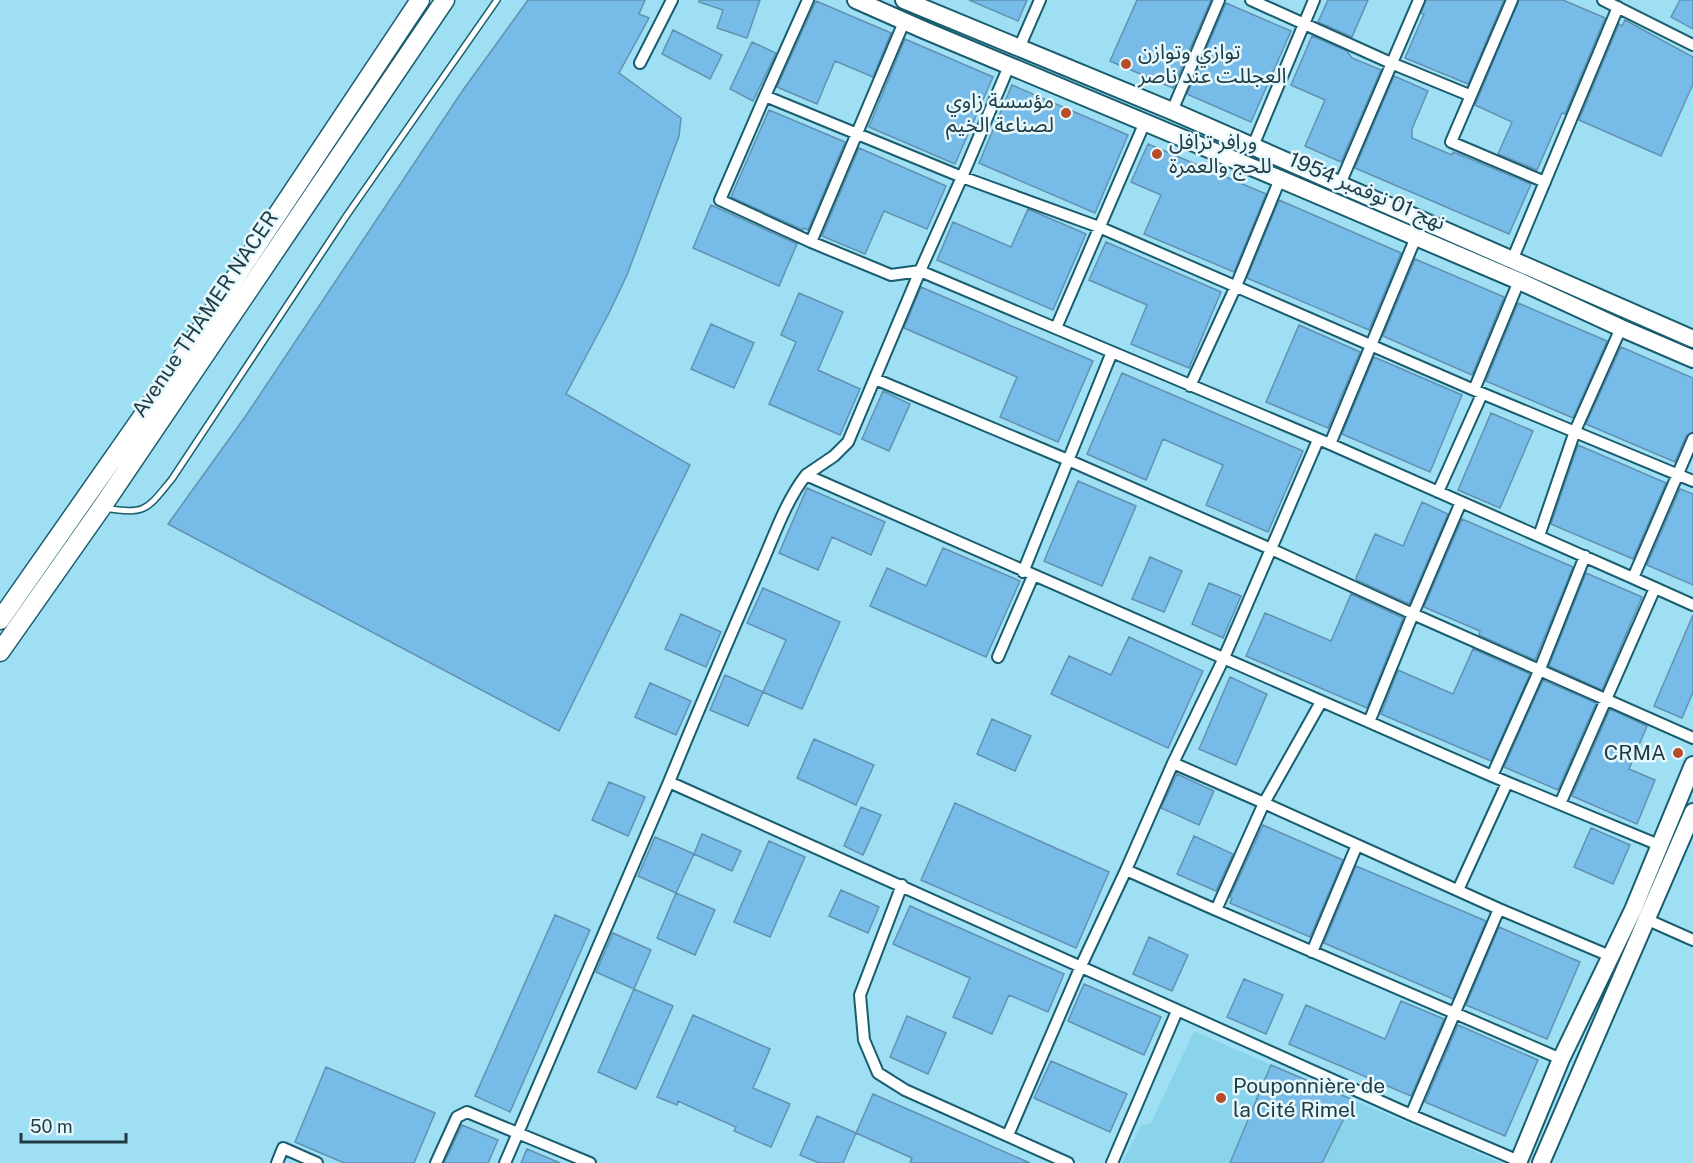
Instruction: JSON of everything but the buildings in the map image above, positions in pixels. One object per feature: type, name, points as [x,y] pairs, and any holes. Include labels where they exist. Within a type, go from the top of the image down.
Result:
[{"type":"highway","name":"Avenue THAMER NACER","points":[[0,620],[156,397],[420,0]]},
{"type":"highway","name":"Avenue THAMER NACER","points":[[0,652],[102,507],[445,0]]},
{"type":"main road","name":"نهج 01 نوفمبر 1954","points":[[856,0],[1519,281],[1693,359]]},
{"type":"main road","name":"نهج 01 نوفمبر 1954","points":[[904,0],[925,4],[1019,48],[1172,111],[1513,258],[1693,339]]},
{"type":"main road","points":[[1556,298],[1561,281]]},
{"type":"main road","points":[[1518,1162],[1561,1059],[1633,910],[1693,765]]},
{"type":"main road","points":[[1541,1163],[1691,823]]},
{"type":"street","points":[[640,63],[672,0]]},
{"type":"street","points":[[808,0],[720,200],[811,242],[891,275],[920,271],[1330,444],[1693,605]]},
{"type":"street","points":[[1019,48],[1040,0]]},
{"type":"street","points":[[1172,111],[1219,0]]},
{"type":"street","points":[[1251,0],[1391,63],[1469,95]]},
{"type":"street","points":[[1253,146],[1314,0]]},
{"type":"street","points":[[1340,184],[1419,0]]},
{"type":"street","points":[[1512,0],[1450,142],[1545,182]]},
{"type":"street","points":[[1603,0],[1693,45]]},
{"type":"street","points":[[1513,258],[1618,7]]},
{"type":"street","points":[[811,242],[904,22]]},
{"type":"street","points":[[505,1163],[772,540],[798,485],[806,475],[834,456],[848,441],[1009,66]]},
{"type":"street","points":[[765,96],[962,177],[1099,227],[1478,392],[1693,481]]},
{"type":"street","points":[[1056,328],[1145,122]]},
{"type":"street","points":[[1190,386],[1236,286],[1280,179]]},
{"type":"street","points":[[1330,444],[1416,237]]},
{"type":"street","points":[[1438,492],[1519,281]]},
{"type":"street","points":[[1539,536],[1575,431],[1620,328]]},
{"type":"street","points":[[998,657],[1068,460],[1112,352]]},
{"type":"street","points":[[875,379],[1271,549],[1693,738]]},
{"type":"street","points":[[1633,578],[1693,439]]},
{"type":"street","points":[[1008,1135],[1081,966],[1173,763],[1223,660],[1318,440]]},
{"type":"street","points":[[806,475],[1223,660],[1507,783],[1659,845]]},
{"type":"street","points":[[1369,722],[1461,502]]},
{"type":"street","points":[[1491,776],[1540,669],[1585,556]]},
{"type":"street","points":[[1560,804],[1655,588]]},
{"type":"street","points":[[1216,910],[1264,803],[1321,702]]},
{"type":"street","points":[[1173,763],[1499,909],[1610,956]]},
{"type":"street","points":[[669,782],[1518,1162]]},
{"type":"street","points":[[1458,890],[1507,783]]},
{"type":"street","points":[[1312,952],[1357,845]]},
{"type":"street","points":[[1126,870],[1561,1059]]},
{"type":"street","points":[[902,885],[860,995],[864,1040],[878,1073],[906,1090],[1068,1163]]},
{"type":"street","points":[[1412,1115],[1499,909]]},
{"type":"street","points":[[1648,920],[1693,940]]},
{"type":"street","points":[[1112,1163],[1177,1011]]},
{"type":"street","points":[[436,1163],[454,1122],[462,1113],[473,1113],[590,1163]]},
{"type":"street","points":[[276,1163],[283,1148],[317,1163]]},
{"type":"lane","points":[[102,507],[135,512],[150,506],[172,479],[347,215],[497,0]]},
{"type":"shaded area","points":[[1194,1031],[1502,1163],[1122,1163],[1141,1125],[1151,1123]]},
{"type":"place","name":"توازي وتوازن العجللت عند ناصر","points":[[1126,64]]},
{"type":"place","name":"مؤسسة زاوي لصناعة الخيم","points":[[1066,113]]},
{"type":"place","name":"ورافر ترافل للحج والعمرة","points":[[1157,154]]},
{"type":"place","name":"CRMA","points":[[1678,753]]},
{"type":"place","name":"Pouponnière de la Cité Rimel","points":[[1221,1098]]}]
